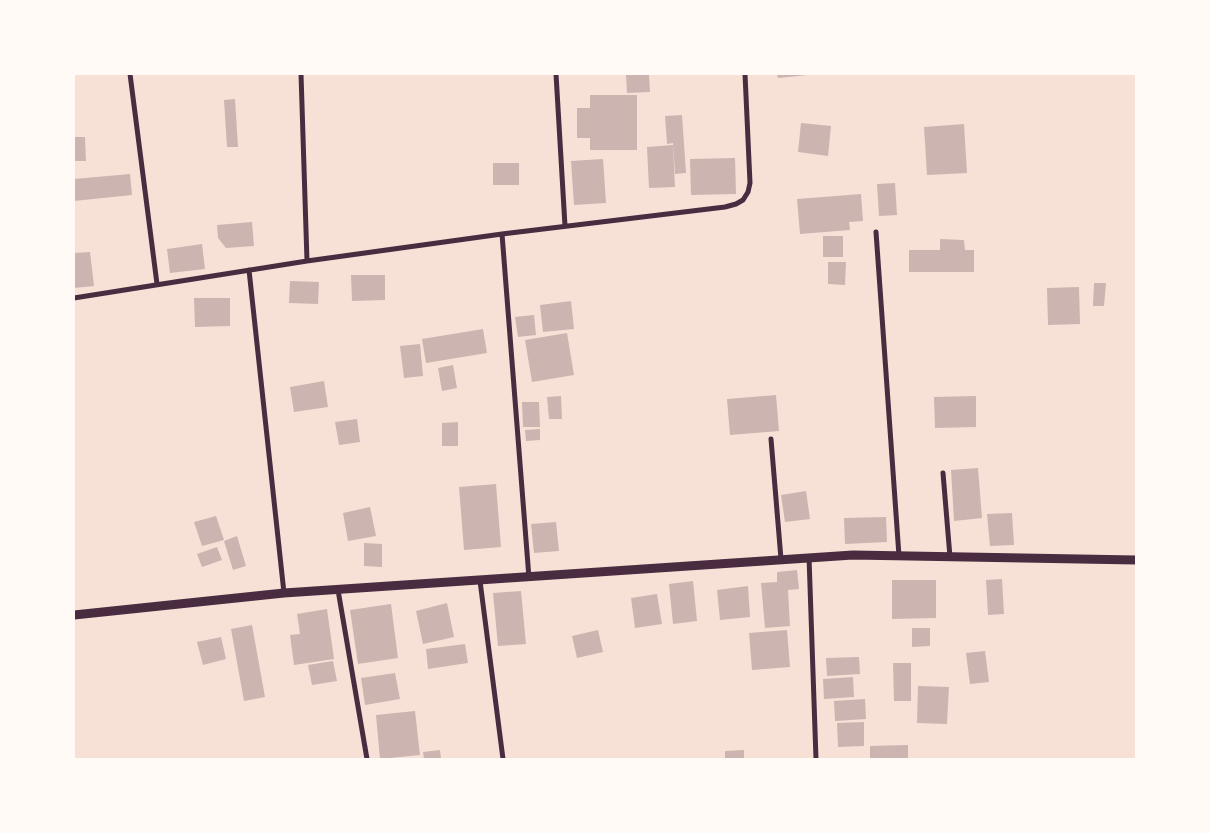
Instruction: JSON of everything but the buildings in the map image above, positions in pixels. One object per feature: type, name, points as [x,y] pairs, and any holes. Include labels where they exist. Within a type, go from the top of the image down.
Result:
[{"type":"street","points":[[130,74],[157,284]]},
{"type":"street","points":[[301,74],[307,261]]},
{"type":"street","points":[[556,74],[565,226]]},
{"type":"street","points":[[74,298],[307,261],[502,234],[725,207],[743,200],[748,192],[750,183],[745,74]]},
{"type":"street","points":[[876,232],[899,556]]},
{"type":"street","points":[[502,234],[528,578]]},
{"type":"street","points":[[249,270],[284,593]]},
{"type":"street","points":[[771,439],[781,559]]},
{"type":"street","points":[[943,474],[950,557]]},
{"type":"street","points":[[74,615],[284,593],[528,578],[808,557],[853,555],[1136,560]]},
{"type":"street","points":[[808,557],[816,759]]},
{"type":"street","points":[[480,581],[503,759]]},
{"type":"street","points":[[338,590],[367,759]]}]
